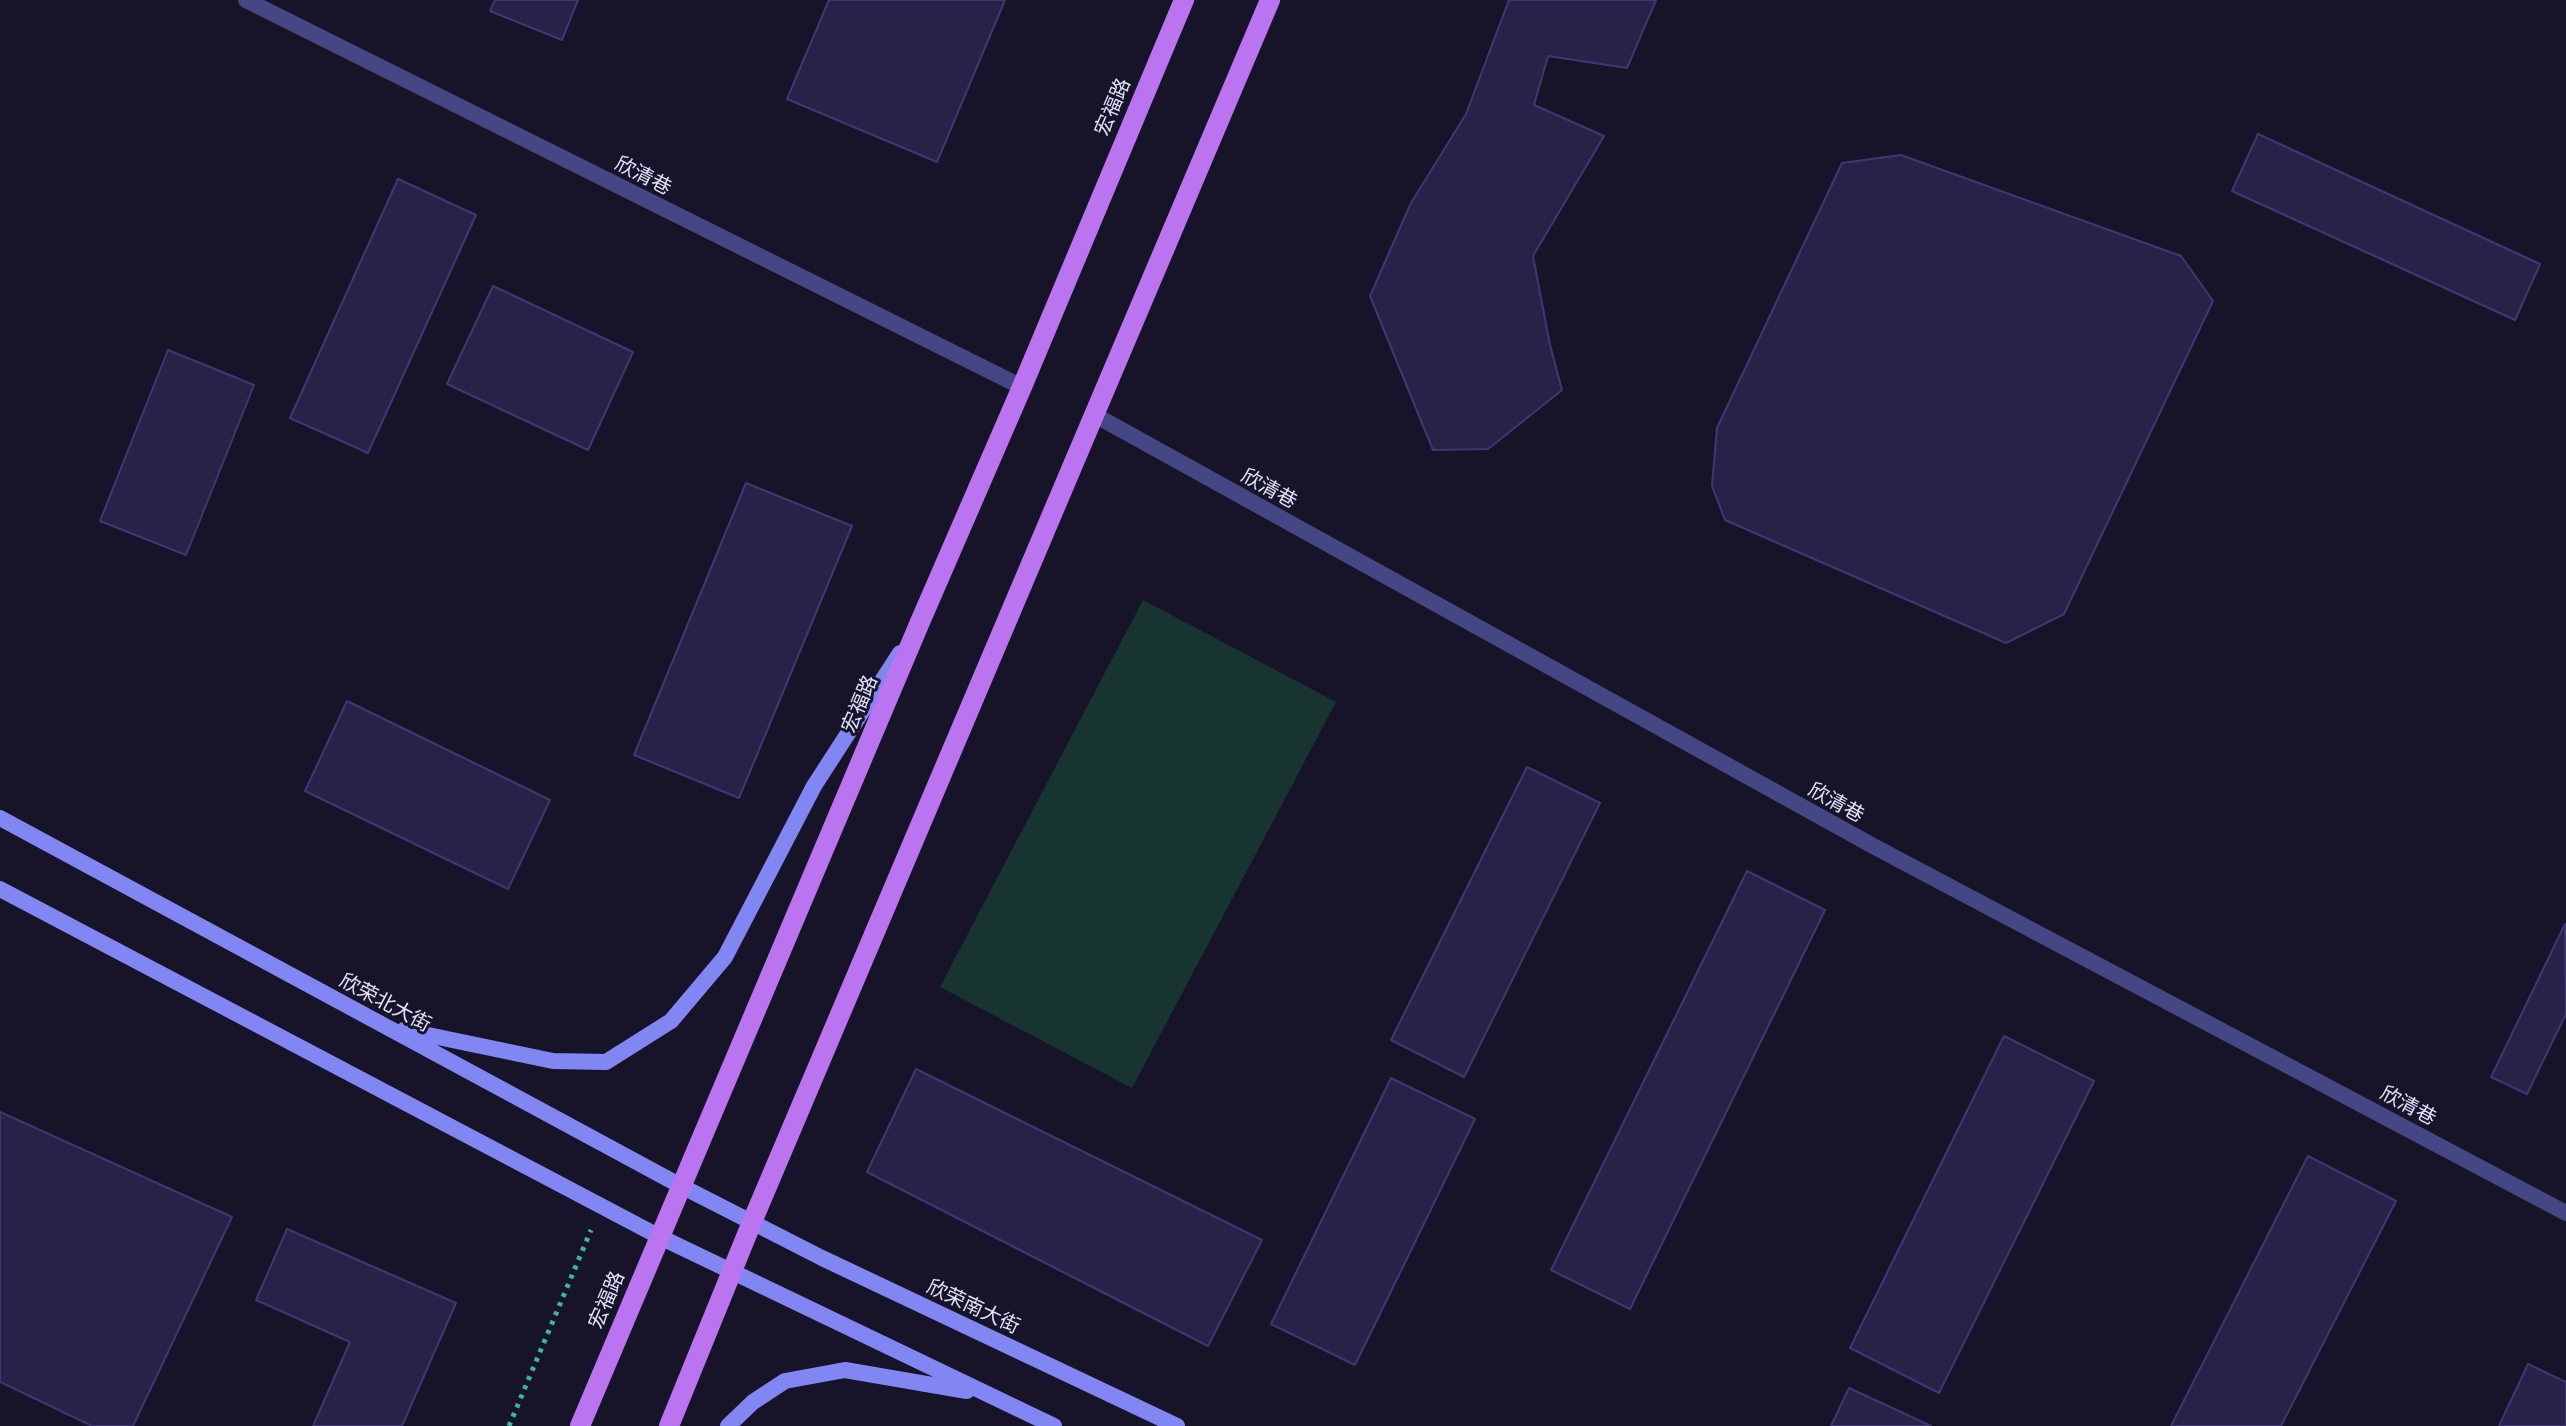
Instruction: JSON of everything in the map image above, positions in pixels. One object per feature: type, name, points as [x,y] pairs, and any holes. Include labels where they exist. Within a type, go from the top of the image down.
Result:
[{"type":"main road","name":"宏福路","points":[[580,1426],[1184,0]]},
{"type":"main road","points":[[669,1426],[731,1271],[1270,0]]},
{"type":"street","name":"欣清巷","points":[[246,0],[1022,387]]},
{"type":"street","name":"欣清巷","points":[[1093,414],[1875,847],[2566,1213]]},
{"type":"street","points":[[386,1026],[553,1061],[606,1062],[671,1021],[725,957],[814,786],[920,622]]},
{"type":"street","name":"欣荣北大街","points":[[0,818],[752,1222]]},
{"type":"street","points":[[0,889],[601,1207],[1054,1426]]},
{"type":"street","name":"欣荣南大街","points":[[752,1222],[1177,1426]]},
{"type":"street","points":[[728,1426],[753,1402],[785,1381],[845,1370],[986,1394]]},
{"type":"path","name":"宏福路","points":[[509,1426],[601,1207]]},
{"type":"green space","points":[[1143,600],[1336,702],[1132,1088],[940,987]]},
{"type":"building","points":[[495,0],[578,0],[562,40],[490,11]]},
{"type":"building","points":[[829,0],[1005,0],[937,162],[787,99]]},
{"type":"building","points":[[1509,0],[1656,0],[1627,68],[1548,56],[1534,105],[1604,136],[1533,256],[1562,390],[1488,449],[1433,450],[1370,296],[1411,203],[1466,114]]},
{"type":"building","points":[[2258,134],[2540,264],[2515,320],[2232,191]]},
{"type":"building","points":[[1901,155],[2181,256],[2213,301],[2064,614],[2006,643],[1725,520],[1712,486],[1717,428],[1842,163]]},
{"type":"building","points":[[398,179],[476,215],[368,453],[290,418]]},
{"type":"building","points":[[493,286],[633,352],[588,450],[447,384]]},
{"type":"building","points":[[168,350],[254,385],[186,555],[100,521]]},
{"type":"building","points":[[746,483],[852,526],[739,798],[634,755]]},
{"type":"building","points":[[347,701],[550,800],[508,889],[305,791]]},
{"type":"building","points":[[1527,767],[1600,803],[1464,1077],[1391,1040]]},
{"type":"building","points":[[1747,871],[1825,910],[1630,1309],[1551,1270]]},
{"type":"building","points":[[2565,924],[2566,1014],[2527,1094],[2491,1077]]},
{"type":"building","points":[[2004,1036],[2094,1081],[1939,1393],[1850,1348]]},
{"type":"building","points":[[916,1069],[1262,1240],[1208,1346],[867,1172]]},
{"type":"building","points":[[1391,1078],[1475,1119],[1355,1365],[1271,1324]]},
{"type":"building","points":[[0,1112],[232,1217],[133,1426],[92,1426],[0,1382]]},
{"type":"building","points":[[2308,1156],[2396,1201],[2281,1426],[2171,1426]]},
{"type":"building","points":[[287,1229],[456,1303],[402,1426],[313,1426],[350,1342],[256,1300]]},
{"type":"building","points":[[2528,1364],[2566,1382],[2566,1426],[2499,1426]]},
{"type":"building","points":[[1849,1388],[1931,1426],[1831,1426]]}]
